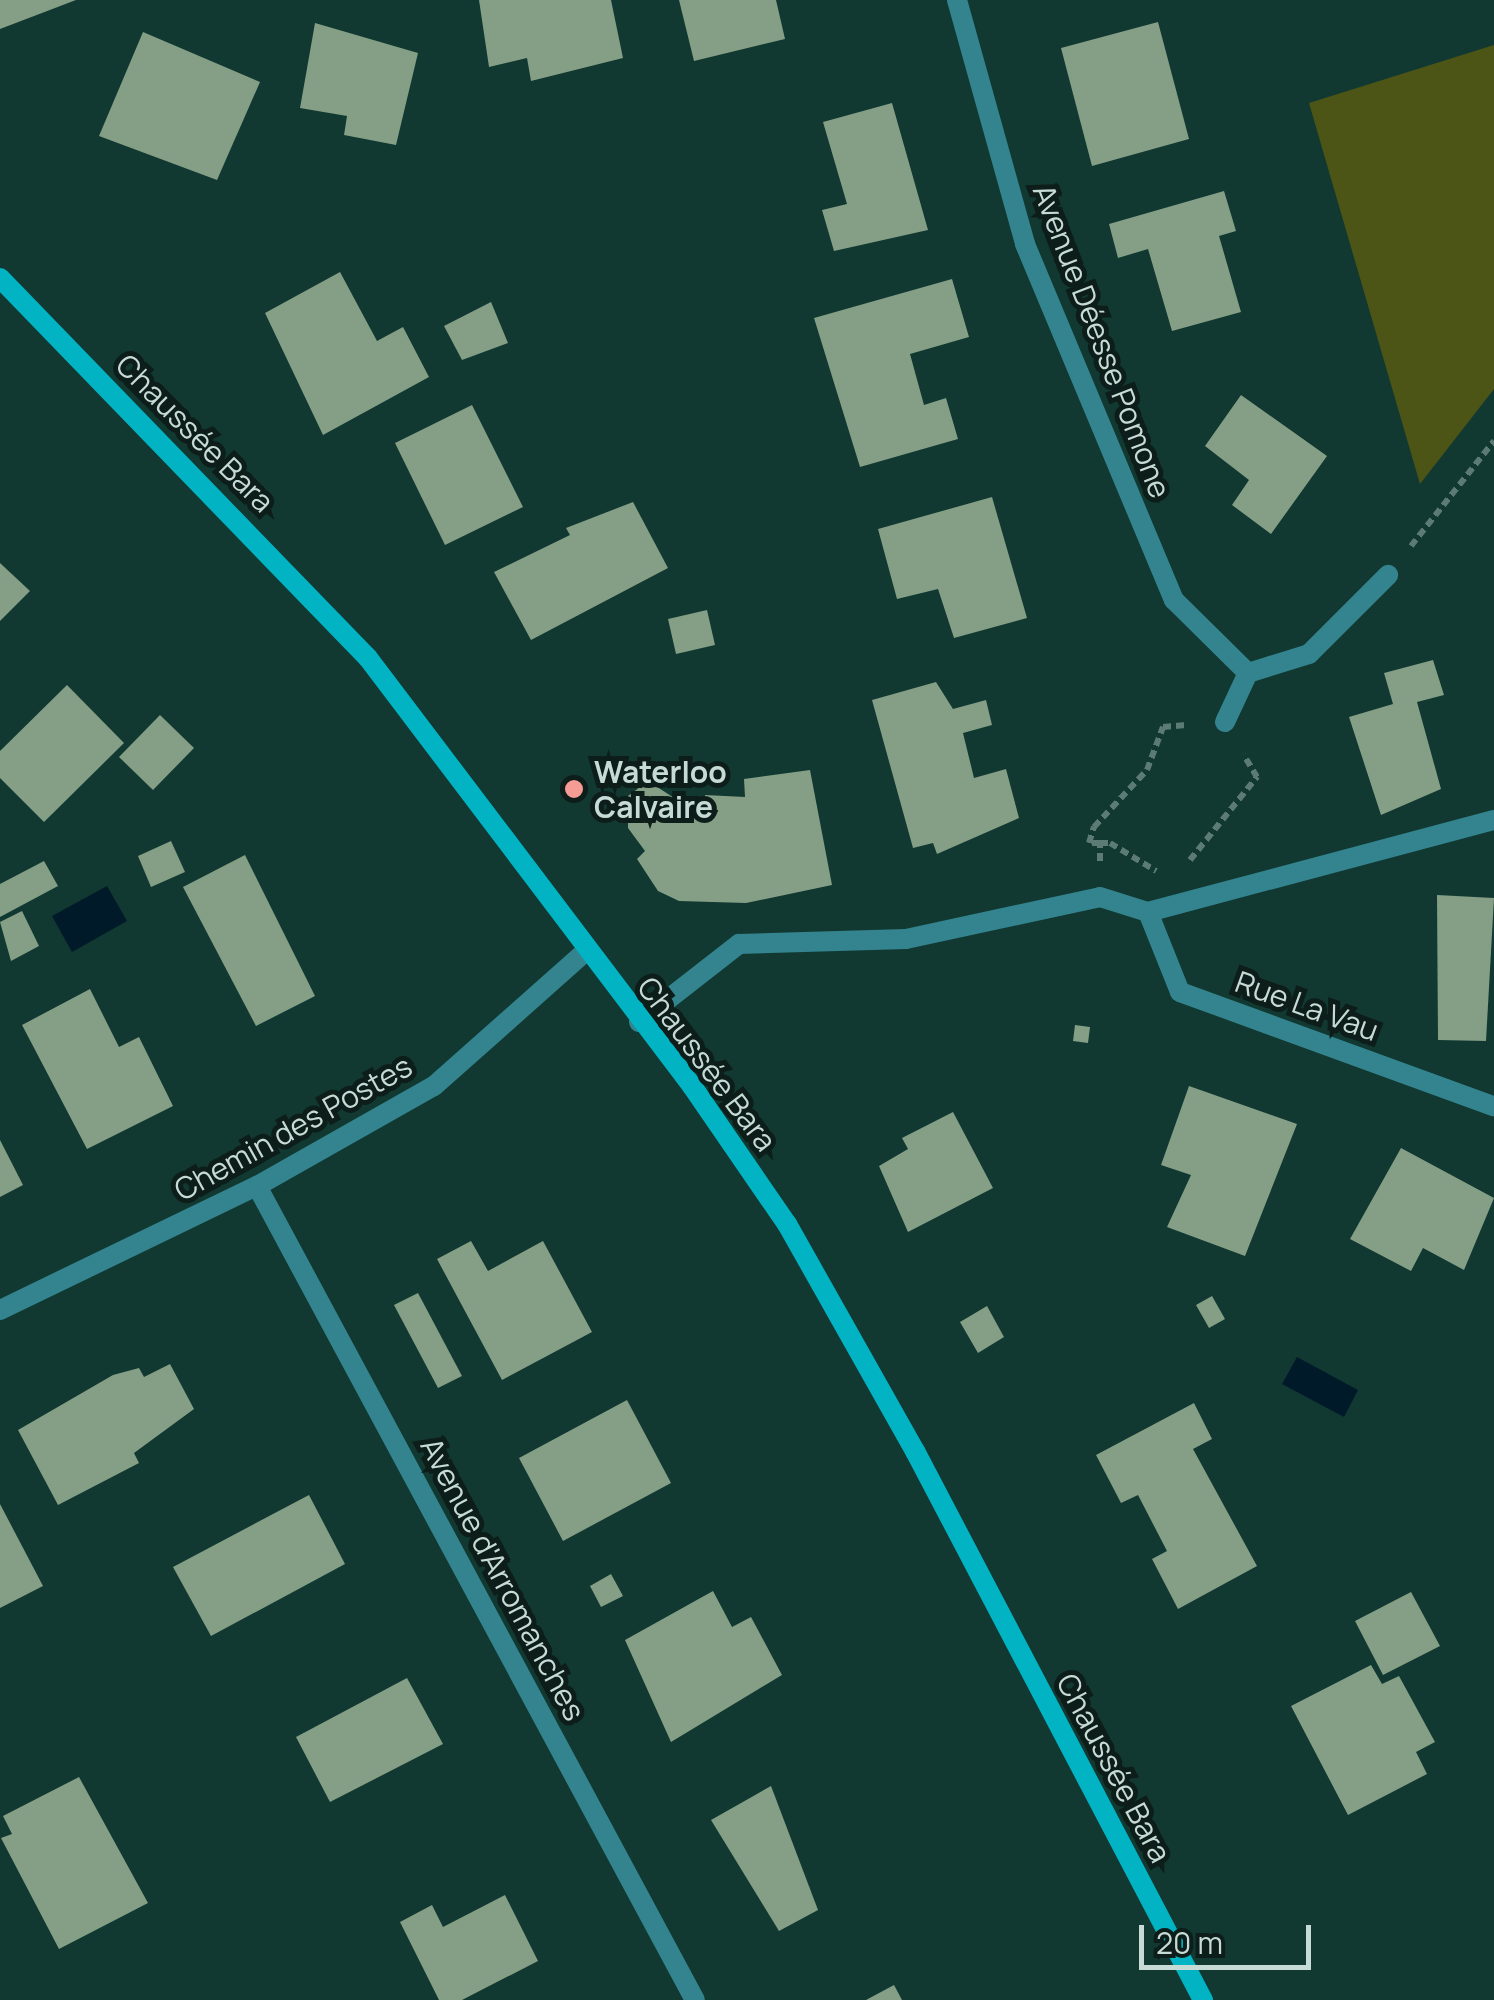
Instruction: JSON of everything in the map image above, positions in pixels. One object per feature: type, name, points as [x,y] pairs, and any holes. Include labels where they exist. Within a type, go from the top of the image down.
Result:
[{"type":"main road","name":"Chaussée Bara","points":[[0,278],[368,658],[787,1224],[1203,2000]]},
{"type":"street","name":"Avenue Déesse Pomone","points":[[958,0],[1025,244],[1174,600],[1248,673]]},
{"type":"street","points":[[1225,722],[1248,673],[1309,654],[1388,575]]},
{"type":"street","points":[[639,1022],[739,944],[906,938],[1100,897],[1148,912],[1494,820]]},
{"type":"street","name":"Rue La Vau","points":[[1148,912],[1180,992],[1494,1106]]},
{"type":"street","name":"Chemin des Postes","points":[[0,1310],[258,1186],[434,1086],[584,952]]},
{"type":"street","name":"Avenue d'Arromanches","points":[[258,1186],[695,2000]]},
{"type":"path","points":[[1388,575],[1494,442]]},
{"type":"path","points":[[1166,882],[1126,848],[1089,843],[1094,827],[1146,770],[1163,727],[1225,722],[1257,777],[1175,878]]},
{"type":"path","points":[[1100,843],[1100,897]]},
{"type":"green space","points":[[1494,45],[1494,389],[1420,484],[1309,103]]},
{"type":"water","points":[[107,886],[127,921],[72,952],[52,916]]},
{"type":"water","points":[[1297,1357],[1358,1390],[1344,1417],[1282,1384]]},
{"type":"building","points":[[0,0],[76,0],[0,29]]},
{"type":"building","points":[[479,0],[611,0],[623,58],[531,81],[527,58],[489,67]]},
{"type":"building","points":[[679,0],[776,0],[785,39],[694,61]]},
{"type":"building","points":[[1158,22],[1189,139],[1092,166],[1061,48]]},
{"type":"building","points":[[315,23],[418,53],[396,145],[344,135],[347,116],[300,108]]},
{"type":"building","points":[[143,32],[260,82],[217,180],[99,136]]},
{"type":"building","points":[[892,103],[928,230],[834,251],[822,210],[847,204],[823,122]]},
{"type":"building","points":[[1224,191],[1236,231],[1219,236],[1241,312],[1172,331],[1148,249],[1118,258],[1109,224]]},
{"type":"building","points":[[340,272],[377,341],[403,327],[429,377],[323,435],[265,313]]},
{"type":"building","points":[[952,279],[969,337],[910,354],[924,405],[946,398],[958,439],[860,467],[814,318]]},
{"type":"building","points":[[491,302],[508,343],[462,360],[444,326]]},
{"type":"building","points":[[1241,395],[1327,456],[1271,534],[1232,505],[1249,480],[1205,446]]},
{"type":"building","points":[[472,405],[523,507],[445,545],[395,443]]},
{"type":"building","points":[[992,497],[1027,618],[954,638],[938,589],[897,599],[878,529]]},
{"type":"building","points":[[633,502],[668,568],[531,640],[494,572],[570,535],[566,528]]},
{"type":"building","points":[[0,563],[30,591],[0,621]]},
{"type":"building","points":[[707,610],[715,645],[676,654],[668,619]]},
{"type":"building","points":[[1433,660],[1444,695],[1417,702],[1441,789],[1381,815],[1349,717],[1393,704],[1384,673]]},
{"type":"building","points":[[936,682],[953,709],[986,700],[992,725],[963,733],[974,778],[1006,769],[1019,818],[937,854],[933,843],[913,848],[872,700]]},
{"type":"building","points":[[67,685],[124,743],[44,822],[0,778],[0,751]]},
{"type":"building","points":[[160,715],[194,748],[153,790],[119,757]]},
{"type":"building","points":[[810,770],[832,885],[746,903],[679,901],[658,891],[637,859],[645,851],[628,828],[628,796],[648,781],[705,818],[705,795],[745,797],[744,779]]},
{"type":"building","points":[[171,841],[185,872],[151,887],[138,856]]},
{"type":"building","points":[[245,855],[315,996],[256,1026],[183,887]]},
{"type":"building","points":[[44,861],[58,886],[0,917],[0,884]]},
{"type":"building","points":[[1437,895],[1494,898],[1486,1041],[1438,1040]]},
{"type":"building","points":[[22,911],[39,946],[11,961],[0,922]]},
{"type":"building","points":[[90,989],[119,1047],[139,1037],[173,1106],[87,1149],[22,1025]]},
{"type":"building","points":[[1075,1025],[1090,1027],[1088,1043],[1073,1041]]},
{"type":"building","points":[[1189,1086],[1297,1124],[1245,1256],[1167,1227],[1191,1175],[1161,1165]]},
{"type":"building","points":[[953,1112],[993,1188],[908,1232],[879,1166],[908,1149],[902,1138]]},
{"type":"building","points":[[0,1140],[23,1185],[0,1197]]},
{"type":"building","points":[[1401,1148],[1494,1198],[1464,1270],[1423,1248],[1411,1271],[1350,1239]]},
{"type":"building","points":[[471,1241],[488,1271],[543,1241],[592,1332],[502,1380],[437,1259]]},
{"type":"building","points":[[418,1293],[462,1376],[438,1388],[394,1305]]},
{"type":"building","points":[[1212,1296],[1225,1319],[1209,1328],[1196,1305]]},
{"type":"building","points":[[987,1306],[1004,1337],[978,1353],[960,1322]]},
{"type":"building","points":[[170,1364],[194,1409],[134,1453],[139,1463],[58,1505],[18,1430],[113,1375],[139,1368],[144,1377]]},
{"type":"building","points":[[627,1400],[671,1483],[563,1541],[519,1458]]},
{"type":"building","points":[[1194,1403],[1212,1439],[1193,1449],[1257,1566],[1178,1609],[1152,1559],[1167,1551],[1138,1495],[1121,1503],[1096,1455]]},
{"type":"building","points":[[309,1495],[345,1564],[211,1636],[173,1567]]},
{"type":"building","points":[[0,1504],[43,1586],[0,1608]]},
{"type":"building","points":[[611,1574],[623,1596],[601,1607],[590,1586]]},
{"type":"building","points":[[713,1591],[732,1627],[751,1617],[782,1675],[671,1742],[625,1640]]},
{"type":"building","points":[[1411,1592],[1440,1646],[1383,1675],[1355,1621]]},
{"type":"building","points":[[1371,1665],[1382,1684],[1399,1676],[1435,1742],[1416,1752],[1427,1774],[1348,1815],[1291,1706]]},
{"type":"building","points":[[407,1678],[443,1744],[330,1802],[296,1737]]},
{"type":"building","points":[[79,1777],[148,1903],[59,1949],[1,1838],[12,1834],[3,1816]]},
{"type":"building","points":[[771,1786],[818,1910],[779,1931],[711,1820]]},
{"type":"building","points":[[505,1895],[538,1961],[462,2000],[439,2000],[400,1922],[432,1905],[443,1927]]},
{"type":"building","points":[[894,1985],[902,2000],[866,2000]]},
{"type":"place","name":"Waterloo Calvaire","points":[[574,789]]}]
